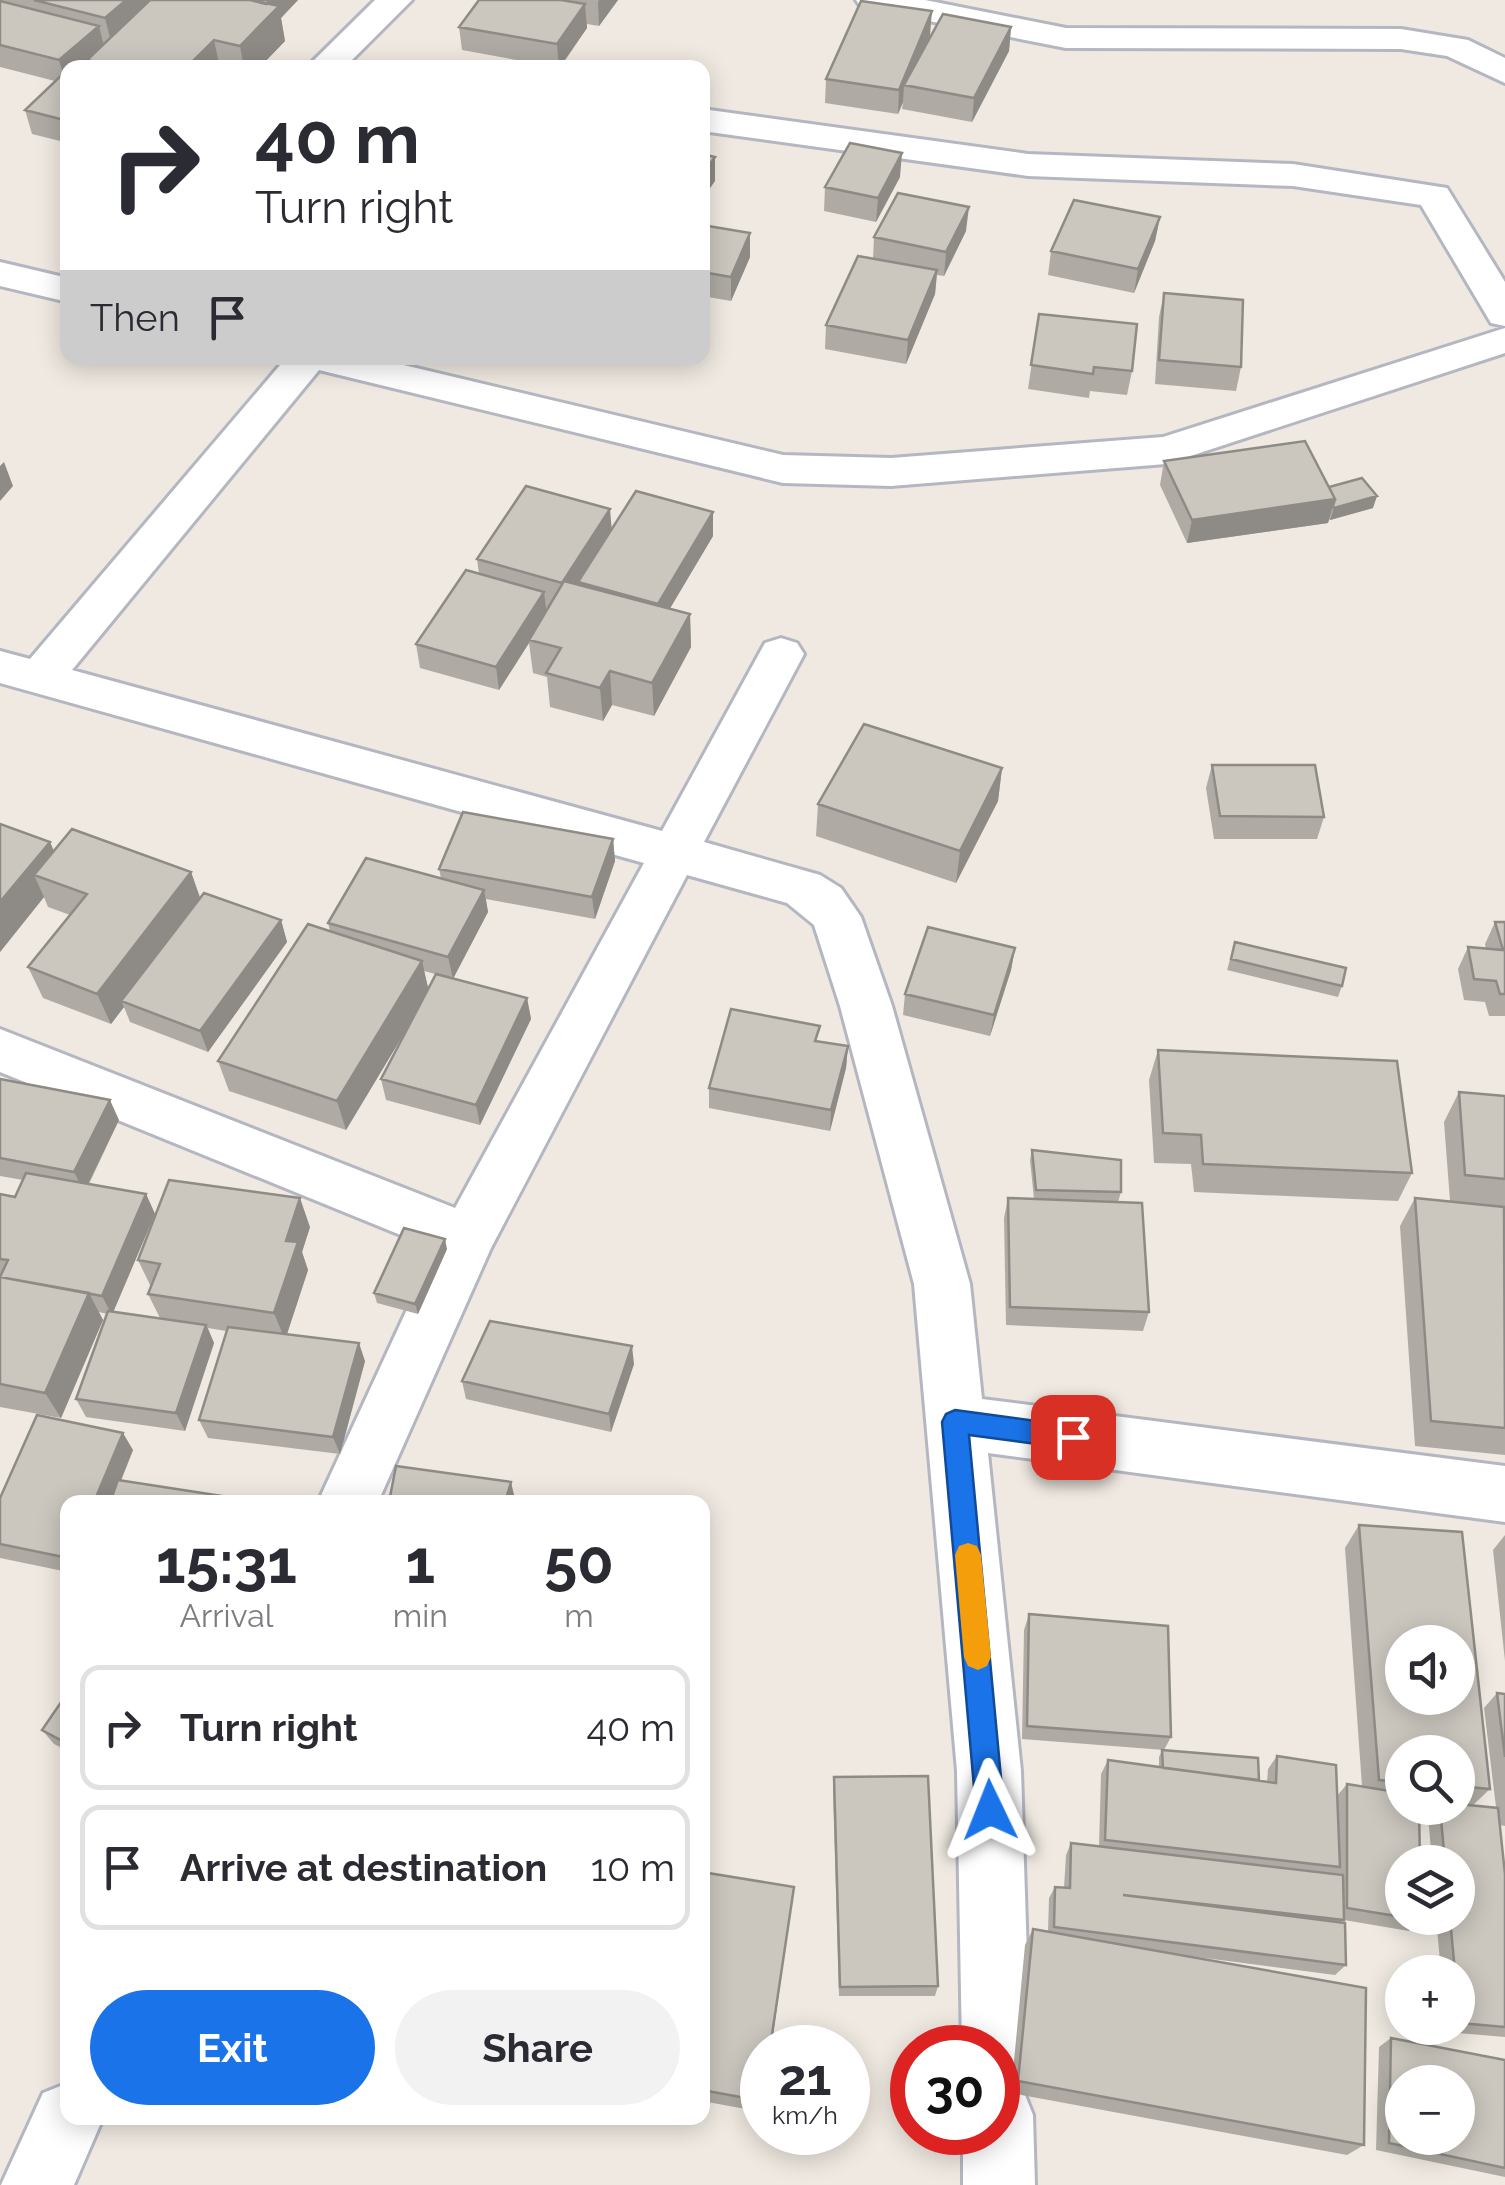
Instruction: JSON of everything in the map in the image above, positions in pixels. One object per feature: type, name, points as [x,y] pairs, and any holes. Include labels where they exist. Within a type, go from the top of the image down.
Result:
[{"type":"street","points":[[331,60],[395,0]]},
{"type":"street","points":[[873,0],[1066,38],[1400,38],[1456,47],[1505,72]]},
{"type":"street","points":[[710,121],[1028,164],[1293,176],[1434,196],[1505,314]]},
{"type":"street","points":[[0,274],[60,288]]},
{"type":"street","points":[[352,365],[783,468],[891,472],[1166,450],[1505,340]]},
{"type":"street","points":[[302,365],[20,673],[803,888],[836,916],[866,1006],[942,1284],[989,1770],[995,2025]]},
{"type":"street","points":[[351,1495],[468,1238],[781,654]]},
{"type":"street","points":[[0,1050],[468,1238]]},
{"type":"street","points":[[955,1422],[1505,1494]]},
{"type":"street","points":[[38,2185],[65,2125]]},
{"type":"street","points":[[999,2155],[999,2185]]},
{"type":"building","points":[[34,0],[126,0],[105,18]]},
{"type":"building","points":[[150,0],[250,0],[279,6],[240,46],[214,40],[194,60],[87,60]]},
{"type":"building","points":[[479,0],[561,0],[585,4],[557,44],[459,27]]},
{"type":"building","points":[[0,1],[99,26],[59,60],[0,45]]},
{"type":"building","points":[[861,1],[932,11],[899,90],[826,79]]},
{"type":"building","points":[[943,14],[1011,27],[974,98],[904,85]]},
{"type":"building","points":[[60,77],[60,119],[25,110]]},
{"type":"building","points":[[850,143],[902,153],[878,198],[825,187]]},
{"type":"building","points":[[898,193],[969,207],[946,252],[874,237]]},
{"type":"building","points":[[1074,200],[1160,217],[1138,269],[1051,251]]},
{"type":"building","points":[[710,226],[750,233],[731,277],[710,273]]},
{"type":"building","points":[[858,256],[937,270],[908,340],[826,325]]},
{"type":"building","points":[[1164,293],[1243,300],[1241,367],[1159,360]]},
{"type":"building","points":[[1039,314],[1137,324],[1132,371],[1094,367],[1093,374],[1031,365]]},
{"type":"building","points":[[1305,441],[1335,499],[1192,520],[1164,461]]},
{"type":"building","points":[[1362,478],[1377,496],[1334,508],[1335,499],[1329,487]]},
{"type":"building","points":[[526,486],[610,509],[562,583],[477,559]]},
{"type":"building","points":[[636,491],[713,512],[658,604],[578,582]]},
{"type":"building","points":[[466,570],[544,592],[496,667],[416,644]]},
{"type":"building","points":[[564,581],[690,614],[652,683],[610,671],[600,688],[546,673],[561,648],[529,640]]},
{"type":"building","points":[[864,724],[1002,768],[960,851],[818,804]]},
{"type":"building","points":[[1212,765],[1315,765],[1324,817],[1220,816]]},
{"type":"building","points":[[463,812],[613,839],[592,897],[439,869]]},
{"type":"building","points":[[0,824],[50,842],[0,902]]},
{"type":"building","points":[[72,829],[191,872],[97,994],[28,967],[87,894],[34,875]]},
{"type":"building","points":[[366,858],[484,890],[448,957],[328,923]]},
{"type":"building","points":[[204,893],[281,920],[200,1031],[121,1001]]},
{"type":"building","points":[[1495,922],[1505,922],[1505,994],[1500,994],[1496,981],[1474,979],[1468,947],[1503,950]]},
{"type":"building","points":[[308,924],[422,961],[337,1101],[218,1061]]},
{"type":"building","points":[[928,927],[1015,948],[994,1015],[905,994]]},
{"type":"building","points":[[1235,942],[1346,968],[1342,986],[1231,959]]},
{"type":"building","points":[[436,974],[527,998],[476,1105],[381,1079]]},
{"type":"building","points":[[731,1009],[820,1026],[815,1041],[848,1046],[831,1110],[709,1088]]},
{"type":"building","points":[[1158,1050],[1397,1061],[1412,1173],[1203,1164],[1201,1135],[1163,1133]]},
{"type":"building","points":[[0,1079],[110,1100],[74,1172],[0,1158]]},
{"type":"building","points":[[1459,1092],[1505,1096],[1505,1179],[1465,1175]]},
{"type":"building","points":[[1032,1150],[1121,1160],[1121,1192],[1036,1190]]},
{"type":"building","points":[[26,1173],[146,1194],[102,1296],[0,1277],[8,1260],[0,1259],[0,1194],[15,1197]]},
{"type":"building","points":[[169,1180],[300,1198],[286,1241],[298,1242],[274,1313],[148,1294],[160,1264],[138,1260]]},
{"type":"building","points":[[1008,1198],[1142,1203],[1149,1312],[1010,1307]]},
{"type":"building","points":[[1415,1198],[1504,1207],[1505,1428],[1431,1421]]},
{"type":"building","points":[[404,1228],[445,1239],[415,1304],[374,1293]]},
{"type":"building","points":[[0,1277],[89,1293],[45,1393],[0,1384]]},
{"type":"building","points":[[108,1311],[206,1325],[176,1413],[76,1399]]},
{"type":"building","points":[[490,1321],[632,1346],[609,1414],[462,1381]]},
{"type":"building","points":[[228,1327],[359,1343],[333,1437],[199,1420]]},
{"type":"building","points":[[37,1415],[123,1433],[97,1495],[60,1495],[60,1556],[0,1544],[0,1498]]},
{"type":"building","points":[[396,1466],[511,1482],[507,1495],[390,1495]]},
{"type":"building","points":[[118,1480],[216,1495],[113,1495]]},
{"type":"building","points":[[1359,1525],[1462,1532],[1472,1625],[1385,1625],[1385,1715],[1475,1715],[1475,1651],[1490,1789],[1475,1788],[1475,1735],[1385,1735],[1385,1781],[1379,1780]]},
{"type":"building","points":[[1029,1614],[1168,1626],[1171,1737],[1027,1726]]},
{"type":"building","points":[[1497,1693],[1505,1694],[1505,1757]]},
{"type":"building","points":[[60,1704],[60,1740],[42,1730]]},
{"type":"building","points":[[1162,1750],[1258,1758],[1259,1780],[1163,1768]]},
{"type":"building","points":[[1277,1756],[1336,1765],[1340,1867],[1105,1840],[1108,1760],[1276,1783]]},
{"type":"building","points":[[928,1776],[938,1986],[840,1987],[834,1777]]},
{"type":"building","points":[[1347,1784],[1385,1790],[1385,1825],[1419,1825],[1420,1845],[1385,1845],[1385,1914],[1347,1908]]},
{"type":"building","points":[[1475,1806],[1498,1808],[1505,1874],[1505,2027],[1475,2024],[1475,1955],[1453,1955],[1452,1935],[1475,1935],[1475,1845],[1443,1845],[1442,1825],[1475,1825]]},
{"type":"building","points":[[1071,1843],[1343,1875],[1344,1920],[1123,1895],[1345,1923],[1346,1965],[1054,1927],[1055,1887],[1070,1888]]},
{"type":"building","points":[[710,1873],[794,1887],[773,2025],[740,2025],[740,2097],[710,2091]]},
{"type":"building","points":[[1033,1929],[1366,1988],[1364,2145],[1020,2081]]},
{"type":"building","points":[[1391,2045],[1427,2045],[1505,2060],[1505,2168],[1445,2155],[1475,2155],[1475,2065],[1390,2065]]},
{"type":"slow traffic","points":[[968,1555],[978,1657]]},
{"type":"route","points":[[990,1810],[955,1422],[1073,1437]]}]
